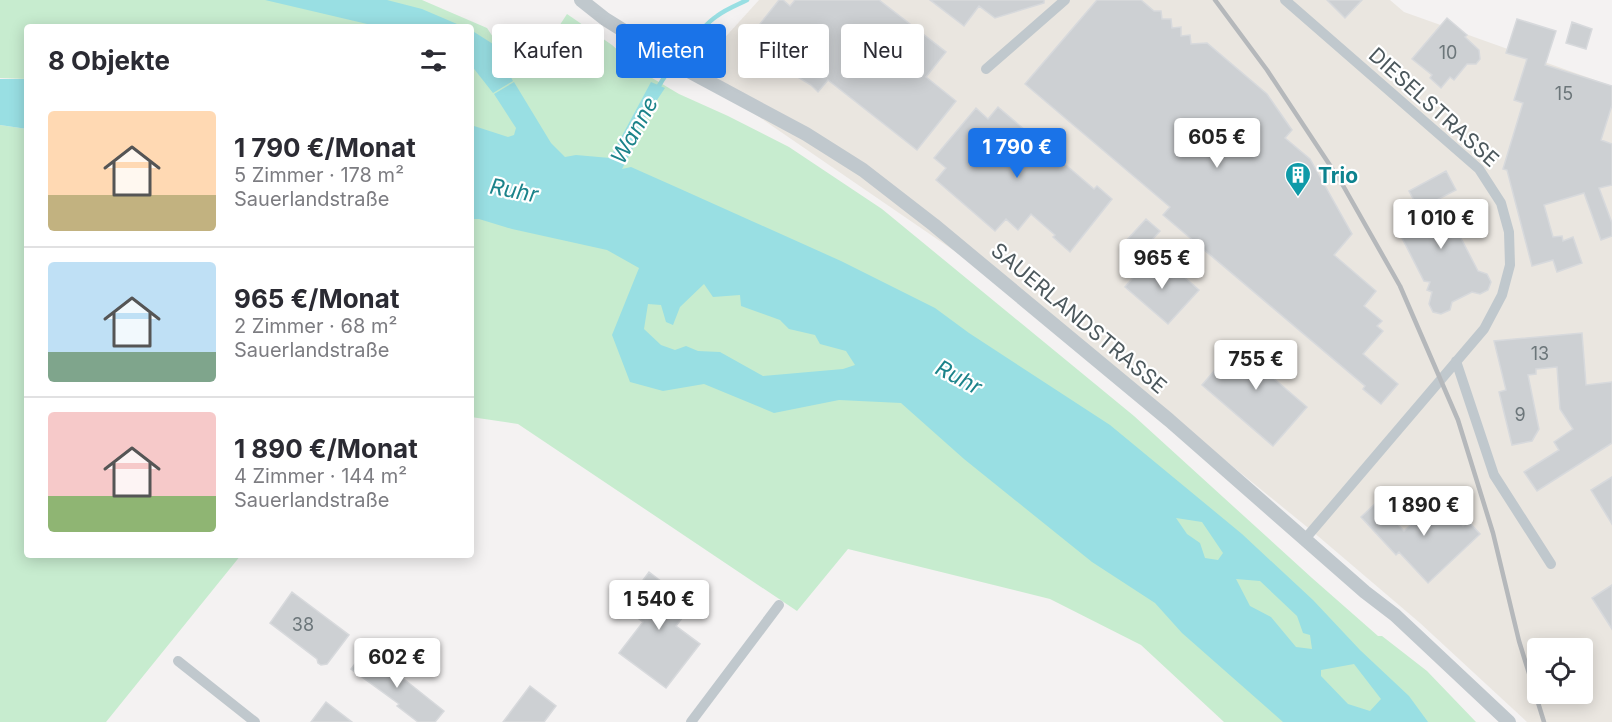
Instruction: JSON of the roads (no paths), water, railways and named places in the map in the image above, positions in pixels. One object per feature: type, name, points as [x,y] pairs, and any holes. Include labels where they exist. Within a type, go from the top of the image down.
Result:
[{"type":"street","name":"SAUERLANDSTRASSE","points":[[580,0],[605,19],[685,69],[806,134],[862,170],[934,225],[1169,420],[1395,615],[1509,722]]},
{"type":"street","points":[[986,69],[1065,0]]},
{"type":"street","name":"DIESELSTRASSE","points":[[1285,0],[1469,159],[1486,178],[1501,203],[1506,218],[1510,248],[1507,279],[1502,295],[1487,324],[1428,397],[1305,539]]},
{"type":"street","points":[[1456,361],[1494,475],[1551,564]]},
{"type":"street","points":[[692,722],[779,605]]},
{"type":"street","points":[[178,662],[255,722]]},
{"type":"water","points":[[265,0],[387,0],[422,9],[457,24],[367,24]]},
{"type":"water","points":[[474,32],[492,43],[492,78],[511,78],[513,81],[493,93],[474,69]]},
{"type":"water","points":[[0,79],[24,79],[24,129],[0,125]]},
{"type":"water","name":"Ruhr","points":[[514,82],[551,143],[565,157],[576,155],[610,158],[651,82],[665,88],[641,124],[636,142],[622,169],[631,167],[841,261],[935,308],[969,333],[1110,425],[1242,534],[1313,600],[1360,650],[1409,696],[1428,722],[1283,722],[1182,633],[1155,603],[1092,562],[964,459],[901,403],[839,400],[774,413],[704,384],[663,391],[630,382],[612,335],[639,268],[607,250],[474,219],[474,126],[508,137],[514,135],[516,128],[494,94]],"holes":[[[704,284],[713,297],[740,295],[741,306],[780,320],[789,329],[815,335],[820,344],[846,351],[855,365],[843,369],[763,376],[720,352],[698,351],[686,346],[675,350],[661,345],[644,329],[648,304],[661,305],[666,322],[673,325],[680,307]],[[1176,518],[1202,522],[1223,553],[1218,560],[1205,558],[1200,543],[1187,534]],[[1236,579],[1260,581],[1297,616],[1303,633],[1310,635],[1312,649],[1296,647],[1271,617],[1250,606]],[[1354,664],[1381,699],[1370,711],[1348,704],[1321,676],[1321,670]]]},
{"type":"waterway","name":"Wanne","points":[[657,89],[693,39],[710,22],[728,9],[747,0]]},
{"type":"railway","points":[[1215,0],[1267,70],[1341,182],[1400,286],[1458,420],[1493,533],[1519,641],[1544,722]]},
{"type":"place","name":"Trio","points":[[1298,198]]}]
